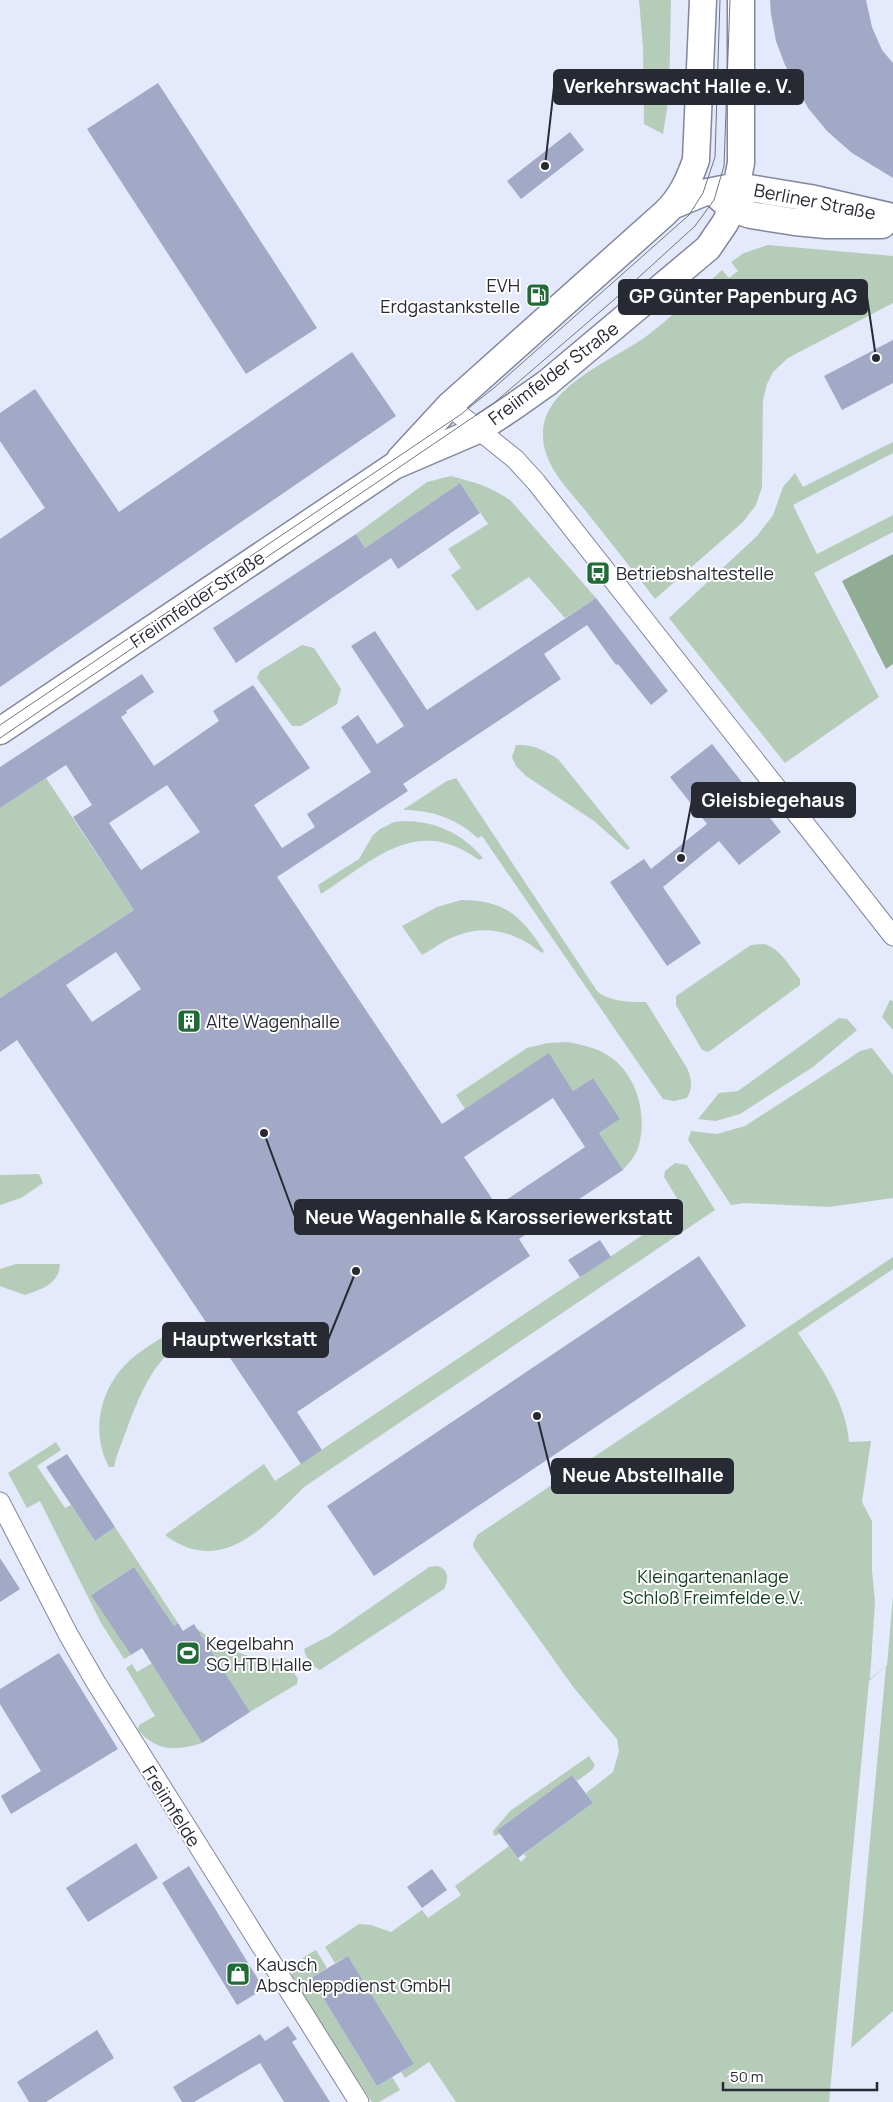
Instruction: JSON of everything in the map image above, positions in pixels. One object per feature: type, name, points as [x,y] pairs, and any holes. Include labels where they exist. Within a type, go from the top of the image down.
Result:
[{"type":"street","points":[[672,206],[688,181],[696,160],[703,0]]},
{"type":"street","name":"Berliner Straße","points":[[735,197],[741,163],[741,0]]},
{"type":"street","points":[[696,160],[712,191]]},
{"type":"street","name":"Berliner Straße","points":[[672,206],[712,191],[735,197],[810,198],[893,217]]},
{"type":"street","name":"Berliner Straße","points":[[735,197],[751,215],[796,222],[854,226],[893,224]]},
{"type":"street","name":"Freiimfelder Straße","points":[[0,732],[394,466],[478,430],[547,383],[701,255],[717,236],[735,197]]},
{"type":"street","name":"Freiimfelder Straße","points":[[394,466],[449,406],[672,206]]},
{"type":"street","points":[[449,406],[515,459],[536,482],[893,936]]},
{"type":"street","name":"Freiimfelde","points":[[0,1502],[68,1634],[95,1681],[359,2102]]},
{"type":"green space","points":[[639,0],[671,0],[669,97],[663,134],[644,124],[643,47]]},
{"type":"green space","points":[[768,245],[893,256],[893,303],[788,358],[773,372],[767,384],[763,400],[762,487],[756,505],[743,522],[655,599],[552,468],[543,437],[546,417],[557,399],[572,384],[648,335],[722,270],[729,278],[738,271],[731,262],[744,253]]},
{"type":"green space","points":[[893,442],[893,453],[793,505],[817,554],[893,515],[893,532],[814,573],[879,697],[785,763],[669,618],[757,536],[773,515],[783,487],[795,473],[803,487]]},
{"type":"green space","points":[[451,476],[497,492],[511,501],[596,598],[565,618],[529,577],[477,611],[451,575],[461,568],[448,549],[488,524],[460,483],[365,548],[356,534],[427,482]]},
{"type":"green space","points":[[302,645],[314,648],[341,689],[337,704],[301,726],[292,726],[257,678],[260,671]]},
{"type":"green space","points":[[516,745],[538,748],[558,759],[630,848],[627,850],[594,821],[526,776],[516,766],[512,757]]},
{"type":"green space","points":[[46,778],[134,910],[0,998],[0,808]]},
{"type":"green space","points":[[456,778],[597,991],[614,999],[646,1002],[687,1068],[691,1083],[687,1098],[674,1101],[663,1099],[482,836],[478,838],[470,831],[444,817],[415,810],[404,810],[447,781]]},
{"type":"green space","points":[[394,822],[426,823],[447,830],[475,849],[483,858],[479,860],[457,847],[436,841],[416,842],[397,847],[378,856],[321,894],[318,885],[359,859],[373,835]]},
{"type":"green space","points":[[461,900],[489,903],[510,912],[528,928],[544,951],[542,953],[512,935],[490,930],[479,930],[452,938],[422,955],[402,926],[437,907]]},
{"type":"green space","points":[[764,944],[770,946],[784,958],[800,979],[800,985],[708,1052],[702,1050],[676,1005],[676,996],[751,945]]},
{"type":"green space","points":[[890,1000],[893,1001],[893,1030],[882,1017]]},
{"type":"green space","points":[[839,1018],[847,1019],[857,1030],[813,1067],[740,1114],[716,1121],[698,1119],[719,1093],[738,1091]]},
{"type":"green space","points":[[568,1042],[595,1049],[609,1056],[619,1064],[634,1086],[641,1112],[642,1125],[636,1154],[623,1170],[599,1133],[620,1119],[593,1078],[573,1091],[549,1054],[465,1109],[456,1095],[527,1048],[548,1043]]},
{"type":"green space","points":[[872,1048],[893,1075],[893,1198],[829,1207],[744,1203],[731,1205],[688,1140],[691,1131],[717,1134],[745,1126],[860,1051]]},
{"type":"green space","points":[[675,1163],[687,1165],[715,1210],[304,1487],[274,1517],[242,1541],[224,1549],[205,1551],[186,1547],[165,1535],[264,1464],[275,1481],[683,1208],[664,1177],[665,1171]]},
{"type":"green space","points":[[39,1174],[43,1183],[21,1198],[0,1205],[0,1175]]},
{"type":"green space","name":"Kleingartenanlage Schloß Freimfelde e.V.","points":[[893,1257],[893,1269],[798,1333],[831,1384],[843,1412],[849,1442],[871,1441],[862,1502],[872,1521],[872,1571],[875,1601],[870,1679],[887,1665],[893,1596],[893,2011],[851,2048],[886,1666],[869,1681],[829,2102],[456,2102],[429,2062],[405,2078],[401,2072],[414,2064],[348,1956],[335,1963],[325,1947],[359,1924],[371,1925],[391,1932],[422,1910],[428,1918],[461,1895],[455,1886],[509,1846],[521,1862],[526,1857],[524,1854],[593,1803],[586,1793],[613,1772],[619,1751],[617,1739],[574,1688],[474,1548],[473,1544],[477,1535]]},
{"type":"green space","points":[[16,1264],[60,1264],[59,1271],[49,1285],[25,1295],[0,1286],[0,1269]]},
{"type":"green space","points":[[177,1328],[184,1340],[165,1357],[150,1377],[134,1411],[114,1467],[109,1467],[103,1454],[99,1425],[105,1397],[111,1384],[134,1356]]},
{"type":"green space","points":[[56,1442],[61,1450],[37,1466],[65,1508],[71,1505],[95,1541],[115,1527],[178,1623],[174,1626],[134,1567],[92,1594],[131,1655],[124,1659],[101,1623],[40,1501],[27,1508],[8,1473]]},
{"type":"green space","points":[[436,1566],[446,1572],[447,1581],[444,1589],[320,1670],[310,1661],[304,1649],[331,1635],[429,1567]]},
{"type":"green space","points":[[197,1629],[228,1648],[250,1656],[261,1659],[285,1658],[298,1679],[297,1684],[250,1712]]},
{"type":"green space","points":[[152,1663],[202,1743],[167,1748],[152,1742],[138,1730],[139,1725],[155,1716],[126,1668],[132,1664],[137,1672]]},
{"type":"green space","points":[[589,1756],[595,1765],[592,1770],[577,1781],[572,1775],[498,1829],[500,1834],[494,1836],[493,1831],[510,1811]]},
{"type":"green space","points":[[316,1950],[327,1968],[311,1978],[377,2086],[392,2077],[400,2090],[379,2102],[372,2102],[292,1980],[292,1974],[296,1965]]},
{"type":"shaded area","points":[[893,554],[893,664],[886,669],[842,581]]},
{"type":"building","points":[[770,0],[866,0],[872,27],[882,50],[893,63],[893,178],[852,153],[827,131],[808,108],[785,65],[776,41]]},
{"type":"building","points":[[158,83],[317,328],[246,374],[87,129]]},
{"type":"building","points":[[570,132],[584,150],[521,199],[507,181]]},
{"type":"building","points":[[893,340],[893,383],[842,410],[824,376]]},
{"type":"building","points":[[352,352],[396,416],[0,687],[0,539],[45,508],[0,441],[0,413],[35,389],[119,512]]},
{"type":"building","points":[[460,483],[480,513],[398,569],[391,558],[236,663],[213,628],[356,534],[365,548]]},
{"type":"building","points":[[596,598],[668,691],[651,705],[618,664],[616,665],[587,625],[544,654],[561,679],[403,784],[408,791],[277,877],[442,1124],[549,1053],[573,1091],[593,1078],[620,1119],[599,1133],[623,1170],[519,1239],[530,1256],[297,1412],[322,1450],[301,1464],[17,1040],[0,1052],[0,998],[134,910],[73,817],[92,805],[66,765],[0,808],[0,767],[142,674],[154,692],[126,711],[127,713],[121,717],[154,766],[219,721],[213,711],[253,685],[310,768],[254,805],[282,848],[315,827],[307,814],[371,772],[341,727],[358,715],[377,744],[404,726],[351,646],[375,631],[427,710]],"holes":[[[167,785],[200,832],[141,870],[109,823]],[[116,952],[141,989],[92,1022],[66,985]],[[553,1098],[585,1147],[497,1206],[464,1157]]]},
{"type":"building","points":[[712,744],[781,832],[739,865],[719,841],[663,887],[701,943],[667,966],[610,882],[644,859],[651,869],[707,824],[670,777]]},
{"type":"building","points":[[600,1240],[611,1257],[580,1277],[568,1260]]},
{"type":"building","points":[[699,1256],[746,1326],[374,1576],[327,1506]]},
{"type":"building","points":[[67,1454],[115,1527],[95,1541],[46,1467]]},
{"type":"building","points":[[0,1558],[20,1589],[0,1602]]},
{"type":"building","points":[[134,1567],[174,1626],[178,1623],[183,1631],[194,1624],[250,1712],[202,1743],[142,1648],[131,1655],[91,1595]]},
{"type":"building","points":[[59,1653],[118,1749],[11,1814],[1,1796],[41,1771],[0,1704],[0,1689]]},
{"type":"building","points":[[572,1775],[593,1803],[518,1858],[497,1830]]},
{"type":"building","points":[[136,1843],[158,1878],[88,1922],[66,1888]]},
{"type":"building","points":[[189,1866],[264,1989],[237,2005],[162,1883]]},
{"type":"building","points":[[432,1869],[447,1890],[422,1908],[407,1887]]},
{"type":"building","points":[[348,1956],[414,2064],[377,2086],[311,1978]]},
{"type":"building","points":[[288,2026],[297,2039],[292,2042],[330,2102],[284,2102],[260,2063],[194,2102],[182,2102],[173,2087],[260,2034],[265,2041]]},
{"type":"building","points":[[97,2030],[114,2058],[46,2102],[29,2102],[17,2082]]},
{"type":"tram line","points":[[0,725],[460,415],[495,387],[689,215],[703,193],[715,157],[720,0]]},
{"type":"tram line","points":[[0,738],[494,403],[616,298],[695,226],[714,200],[724,166],[730,0]]},
{"type":"place","name":"Verkehrswacht Halle e. V.","points":[[545,166]]},
{"type":"place","name":"EVH Erdgastankstelle","points":[[538,295]]},
{"type":"place","name":"GP Günter Papenburg AG","points":[[876,358]]},
{"type":"place","name":"Betriebshaltestelle","points":[[598,573]]},
{"type":"place","name":"Gleisbiegehaus","points":[[681,858]]},
{"type":"place","name":"Alte Wagenhalle","points":[[189,1021]]},
{"type":"place","name":"Neue Wagenhalle & Karosseriewerkstatt","points":[[264,1133]]},
{"type":"place","name":"Hauptwerkstatt","points":[[356,1271]]},
{"type":"place","name":"Neue Abstellhalle","points":[[537,1416]]},
{"type":"place","name":"Kegelbahn SG HTB Halle","points":[[188,1653]]},
{"type":"place","name":"Kausch Abschleppdienst GmbH","points":[[238,1974]]}]
